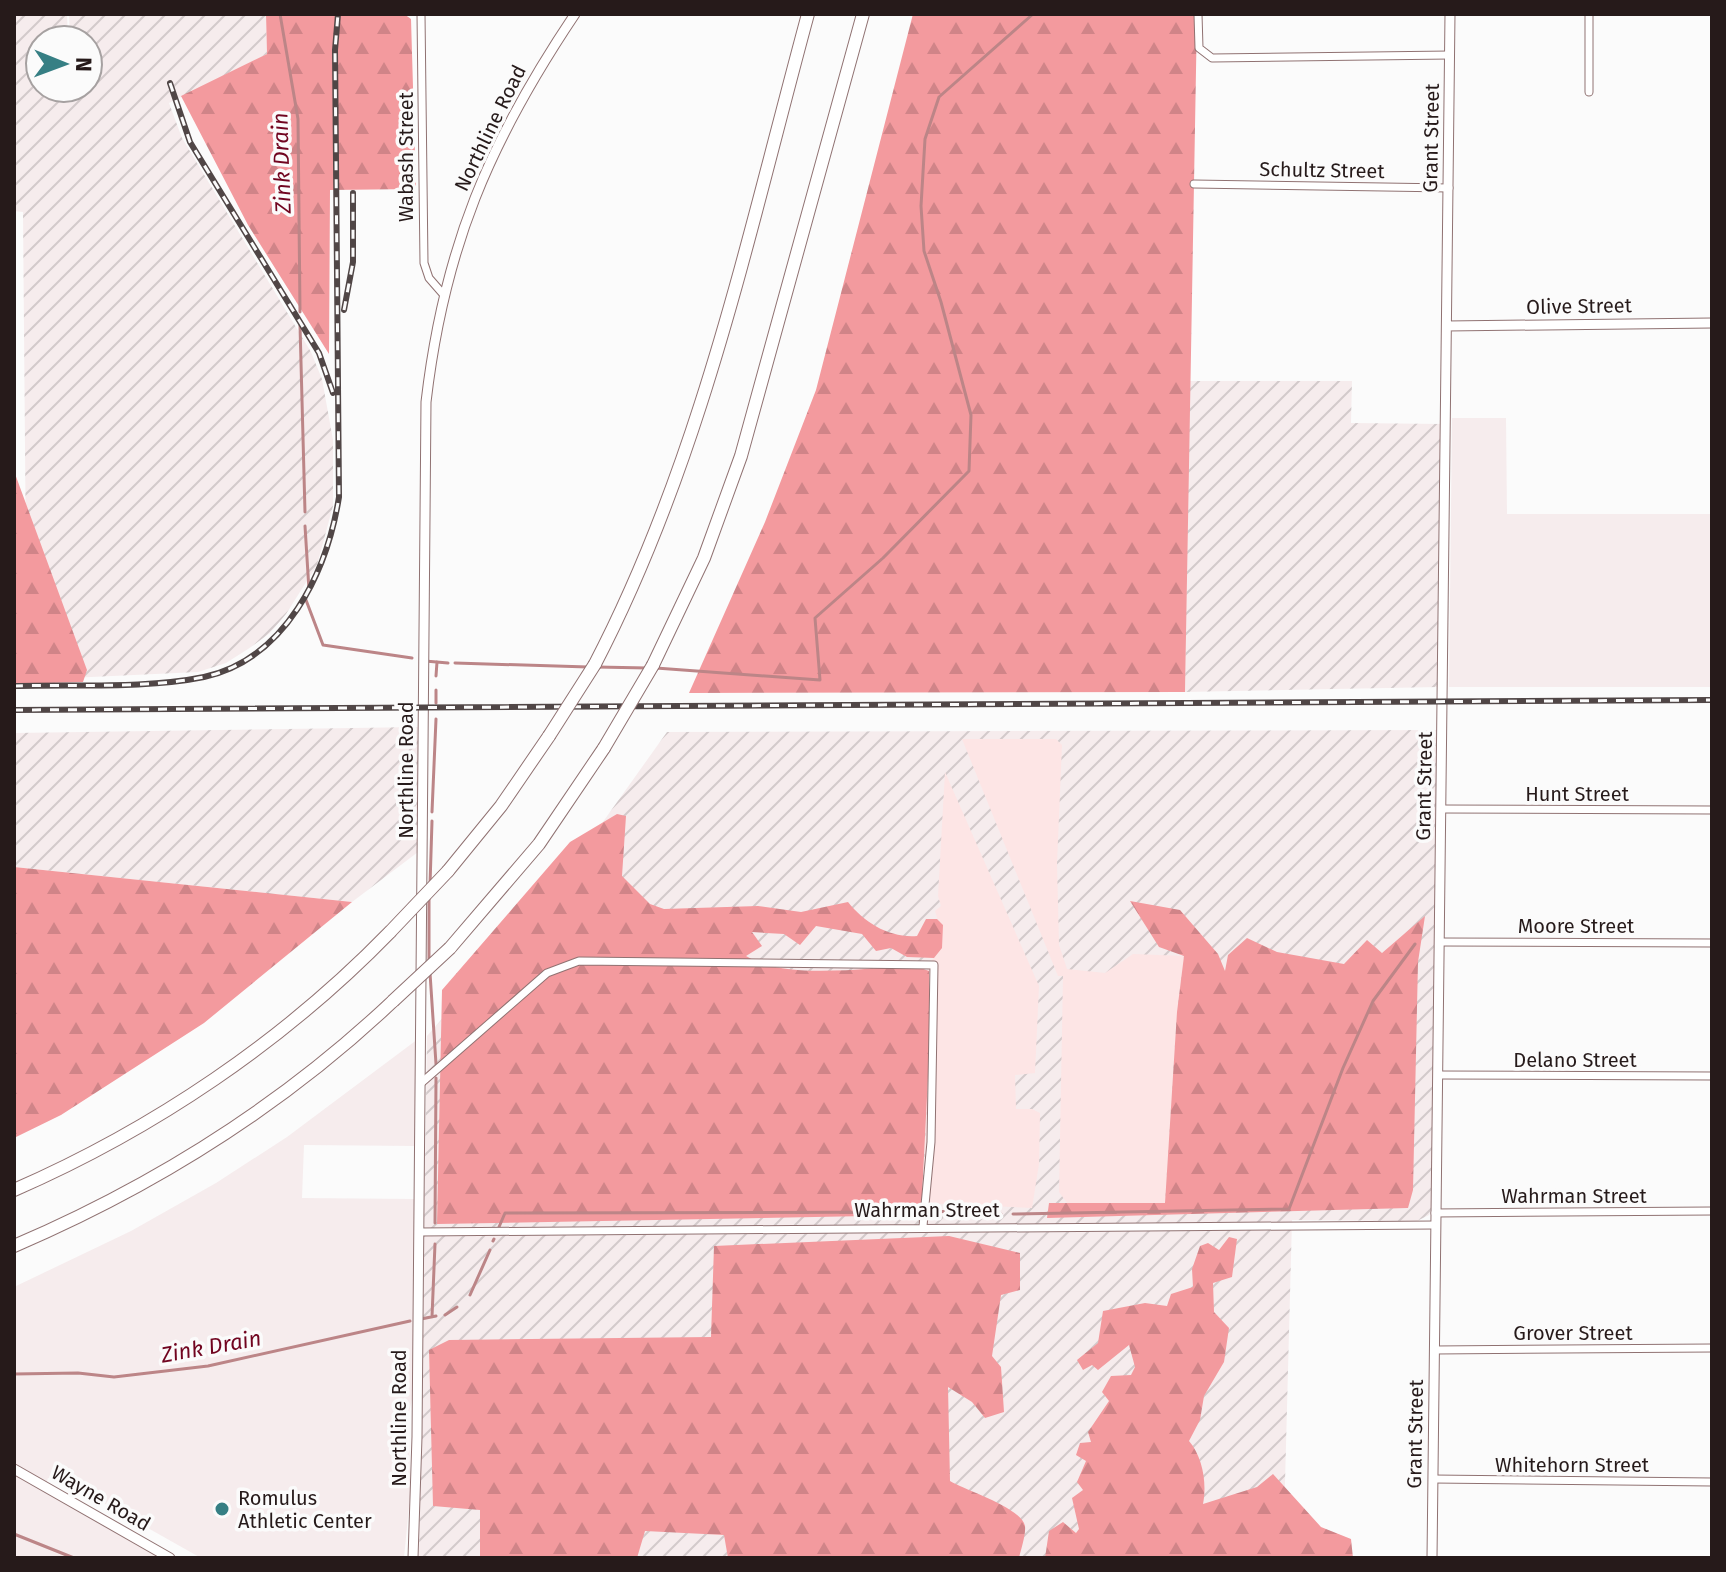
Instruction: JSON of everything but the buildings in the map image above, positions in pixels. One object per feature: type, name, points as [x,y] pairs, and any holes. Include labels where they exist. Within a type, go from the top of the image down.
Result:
[{"type":"highway","points":[[14,1190],[85,1156],[217,1078],[318,1001],[448,871],[501,806],[549,736],[595,664],[655,540],[692,437],[808,14]]},
{"type":"highway","points":[[14,1246],[126,1193],[200,1150],[315,1069],[450,948],[539,844],[604,748],[653,665],[704,558],[741,456],[863,14]]},
{"type":"street","name":"Wabash Street","points":[[421,14],[424,263],[429,278],[443,294]]},
{"type":"street","name":"Northline Road","points":[[413,1558],[426,402],[443,294],[465,222],[522,97],[575,14]]},
{"type":"street","points":[[1198,14],[1198,44],[1202,53],[1212,58],[1450,55]]},
{"type":"street","name":"Grant Street","points":[[1432,1558],[1450,14]]},
{"type":"street","points":[[1589,14],[1589,92]]},
{"type":"street","name":"Schultz Street","points":[[1194,184],[1449,188]]},
{"type":"street","name":"Olive Street","points":[[1447,326],[1712,323]]},
{"type":"street","name":"Hunt Street","points":[[1441,809],[1712,810]]},
{"type":"street","name":"Moore Street","points":[[1440,942],[1712,943]]},
{"type":"street","points":[[420,1084],[547,973],[579,961],[934,965],[931,1142],[923,1226]]},
{"type":"street","name":"Delano Street","points":[[1438,1075],[1712,1076]]},
{"type":"street","name":"Wahrman Street","points":[[1435,1213],[1712,1211]]},
{"type":"street","name":"Wahrman Street","points":[[419,1232],[923,1226],[1435,1225]]},
{"type":"street","name":"Grover Street","points":[[1435,1350],[1712,1348]]},
{"type":"street","name":"Wayne Road","points":[[14,1469],[170,1558]]},
{"type":"street","name":"Whitehorn Street","points":[[1433,1479],[1712,1482]]},
{"type":"shaded area","points":[[14,14],[67,14],[67,24],[24,24],[24,104],[70,105],[104,104],[104,24],[69,24],[69,14],[266,14],[267,54],[169,103],[182,138],[311,352],[322,379],[333,440],[333,506],[317,565],[286,614],[270,633],[226,663],[198,672],[27,680],[23,212],[14,211]]},
{"type":"shaded area","points":[[1189,381],[1352,381],[1351,423],[1443,424],[1439,687],[1185,692]]},
{"type":"shaded area","points":[[1452,418],[1506,418],[1507,514],[1712,514],[1712,687],[1449,687]]},
{"type":"shaded area","points":[[418,727],[418,852],[352,902],[14,867],[14,733]]},
{"type":"shaded area","points":[[1439,730],[1433,1205],[1429,1215],[1417,1221],[1292,1220],[1283,1558],[419,1558],[427,1036],[548,899],[667,732]]},
{"type":"shaded area","points":[[962,739],[1056,739],[1062,745],[1057,864],[1059,945],[1067,969],[1105,973],[1133,954],[1184,956],[1177,1012],[1165,1203],[1067,1203],[1059,1192],[1063,976],[1058,976]]},
{"type":"shaded area","points":[[945,772],[1039,986],[1035,1073],[1015,1075],[1016,1109],[1032,1109],[1040,1113],[1039,1164],[1032,1208],[923,1203],[931,989],[927,969],[942,941],[935,911],[941,906],[938,896]]},
{"type":"shaded area","points":[[418,1039],[416,1146],[304,1145],[302,1198],[416,1199],[414,1388],[409,1414],[410,1496],[404,1558],[201,1558],[84,1492],[48,1478],[44,1490],[161,1558],[14,1558],[14,1287],[131,1231],[216,1183],[287,1137]]},
{"type":"green space","points":[[266,14],[404,14],[411,19],[416,189],[330,190],[329,354],[248,225],[181,96],[267,54]]},
{"type":"green space","points":[[913,14],[1197,14],[1185,692],[689,693],[765,522],[816,390]]},
{"type":"green space","points":[[14,471],[87,670],[83,682],[14,684]]},
{"type":"green space","points":[[617,814],[626,816],[622,876],[650,904],[664,909],[758,906],[801,912],[848,902],[870,923],[887,932],[917,936],[926,919],[937,919],[943,925],[942,948],[934,958],[907,957],[891,948],[876,951],[862,934],[816,926],[800,945],[784,934],[752,932],[762,946],[746,956],[763,964],[804,970],[915,966],[929,971],[930,1037],[921,1215],[437,1224],[442,990],[570,842]]},
{"type":"green space","points":[[14,867],[352,902],[204,1023],[61,1115],[14,1138]]},
{"type":"green space","points":[[1130,901],[1180,910],[1218,954],[1225,971],[1228,955],[1247,938],[1277,952],[1344,964],[1367,940],[1382,953],[1425,916],[1418,962],[1413,1190],[1408,1208],[1047,1218],[1049,1203],[1165,1203],[1177,1012],[1184,956],[1159,947]]},
{"type":"green space","points":[[949,1236],[1020,1253],[1020,1290],[1001,1295],[992,1356],[1001,1367],[1004,1412],[985,1418],[972,1402],[948,1387],[950,1481],[1004,1506],[1022,1519],[1025,1530],[1019,1558],[728,1558],[724,1535],[645,1531],[637,1558],[480,1558],[480,1510],[433,1506],[429,1350],[449,1340],[711,1337],[714,1246]]},
{"type":"green space","points":[[1229,1237],[1237,1239],[1232,1277],[1213,1283],[1214,1312],[1229,1328],[1224,1362],[1204,1396],[1200,1420],[1189,1441],[1203,1471],[1203,1504],[1257,1487],[1273,1474],[1321,1527],[1351,1539],[1353,1558],[1045,1558],[1049,1531],[1063,1522],[1076,1533],[1079,1529],[1072,1498],[1083,1490],[1077,1482],[1086,1461],[1076,1455],[1080,1443],[1091,1442],[1088,1432],[1109,1401],[1102,1392],[1111,1376],[1131,1375],[1135,1367],[1129,1345],[1098,1370],[1092,1365],[1083,1370],[1077,1360],[1098,1343],[1103,1311],[1145,1303],[1167,1306],[1171,1294],[1193,1287],[1192,1269],[1200,1246],[1208,1243],[1219,1250]]},
{"type":"waterway","name":"Zink Drain","points":[[280,14],[298,119],[300,312]]},
{"type":"waterway","points":[[656,668],[820,680],[815,618],[883,558],[969,471],[971,415],[924,251],[921,206],[925,139],[939,97],[1033,14]]},
{"type":"waterway","name":"Zink Drain","points":[[300,325],[305,512]]},
{"type":"waterway","name":"Zink Drain","points":[[305,526],[309,590]]},
{"type":"waterway","name":"Zink Drain","points":[[306,600],[323,645],[412,658]]},
{"type":"waterway","name":"Zink Drain","points":[[425,661],[448,663]]},
{"type":"waterway","name":"Zink Drain","points":[[436,676],[437,662]]},
{"type":"waterway","points":[[455,663],[588,667]]},
{"type":"waterway","points":[[596,667],[648,668]]},
{"type":"waterway","name":"Zink Drain","points":[[436,690],[436,703]]},
{"type":"waterway","name":"Zink Drain","points":[[432,812],[436,719]]},
{"type":"waterway","name":"Zink Drain","points":[[430,885],[432,821]]},
{"type":"waterway","name":"Zink Drain","points":[[429,897],[429,961]]},
{"type":"waterway","points":[[1013,1214],[1289,1209],[1343,1068],[1373,1001],[1415,944]]},
{"type":"waterway","name":"Zink Drain","points":[[430,973],[436,1064]]},
{"type":"waterway","name":"Zink Drain","points":[[435,1223],[436,1078]]},
{"type":"waterway","points":[[930,1211],[1001,1214]]},
{"type":"waterway","points":[[499,1227],[505,1213],[921,1212]]},
{"type":"waterway","name":"Zink Drain","points":[[432,1317],[435,1244]]},
{"type":"waterway","points":[[470,1295],[490,1250]]},
{"type":"waterway","points":[[445,1315],[457,1307]]},
{"type":"waterway","name":"Zink Drain","points":[[421,1319],[436,1316]]},
{"type":"waterway","name":"Zink Drain","points":[[14,1374],[78,1373],[114,1377],[208,1366],[410,1321]]},
{"type":"waterway","points":[[14,1534],[74,1558]]},
{"type":"railway","points":[[14,686],[158,683],[204,677],[233,667],[258,652],[280,632],[313,582],[333,526],[339,497],[335,50],[338,14]]},
{"type":"railway","points":[[170,83],[190,142],[319,353],[333,393]]},
{"type":"railway","points":[[344,310],[353,262],[353,193]]},
{"type":"railway","points":[[14,710],[1712,700]]},
{"type":"place","name":"Romulus Athletic Center","points":[[222,1509]]}]
